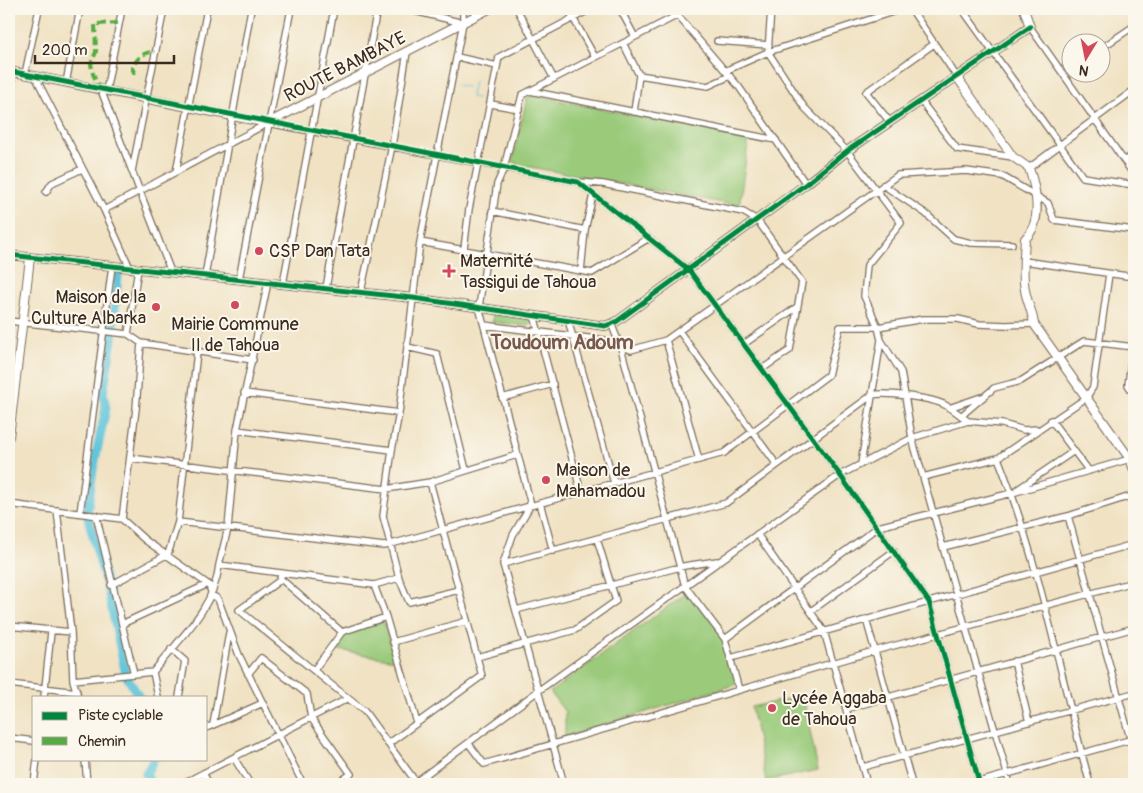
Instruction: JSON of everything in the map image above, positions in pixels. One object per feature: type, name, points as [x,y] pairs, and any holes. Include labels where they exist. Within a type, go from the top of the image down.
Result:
[{"type":"street","points":[[25,74],[39,9]]},
{"type":"street","points":[[66,83],[80,9]]},
{"type":"street","points":[[122,9],[104,90],[139,192],[171,272]]},
{"type":"street","points":[[132,171],[164,9]]},
{"type":"street","points":[[176,172],[207,9]]},
{"type":"street","points":[[205,276],[226,145],[251,9]]},
{"type":"street","points":[[239,279],[291,9]]},
{"type":"street","points":[[283,284],[334,9]]},
{"type":"street","points":[[326,288],[377,9]]},
{"type":"street","points":[[406,9],[418,10],[463,23]]},
{"type":"street","points":[[459,590],[409,602],[399,578],[383,516],[392,450],[400,413],[420,242],[457,58],[463,23],[463,9]]},
{"type":"street","name":"ROUTE BAMBAYE","points":[[268,123],[489,9]]},
{"type":"street","points":[[517,9],[554,79]]},
{"type":"street","points":[[568,9],[595,58]]},
{"type":"street","points":[[464,249],[478,163],[499,57],[591,9]]},
{"type":"street","points":[[620,9],[635,37]]},
{"type":"street","points":[[672,9],[727,74],[806,184]]},
{"type":"street","points":[[771,9],[769,49],[804,107],[847,151],[901,223],[867,265],[864,296],[878,327],[881,340],[900,372],[912,438],[1010,784]]},
{"type":"street","points":[[639,75],[708,86],[769,49],[902,9]]},
{"type":"street","points":[[911,9],[1013,157],[1029,168],[1038,195],[1032,233],[1025,239],[1024,287],[1026,298],[1032,307],[1034,324],[1130,459],[1134,470]]},
{"type":"street","points":[[962,9],[1083,177],[1134,185]]},
{"type":"street","points":[[1024,9],[1030,28],[1060,70]]},
{"type":"street","points":[[564,784],[504,564],[513,535],[530,506],[479,307],[485,254],[497,184],[504,168],[522,95],[676,16]]},
{"type":"street","points":[[1110,43],[1134,26]]},
{"type":"street","points":[[9,255],[413,298],[605,326],[689,270],[806,184],[847,151],[1030,28]]},
{"type":"street","points":[[717,41],[769,49]]},
{"type":"street","points":[[623,43],[639,75],[634,112]]},
{"type":"street","points":[[890,122],[866,92],[934,44]]},
{"type":"street","points":[[361,292],[392,146],[407,52]]},
{"type":"street","points":[[457,58],[497,66]]},
{"type":"street","points":[[9,71],[231,116],[578,182],[603,184],[743,212],[756,220],[802,282],[790,350],[762,369]]},
{"type":"street","points":[[35,76],[134,269],[128,334]]},
{"type":"street","points":[[1068,82],[1134,175]]},
{"type":"street","points":[[1029,168],[1134,90]]},
{"type":"street","points":[[530,91],[776,140]]},
{"type":"street","points":[[921,101],[957,149],[1013,157]]},
{"type":"street","points":[[491,104],[519,108]]},
{"type":"street","points":[[104,210],[268,123]]},
{"type":"street","points":[[1124,161],[1134,154]]},
{"type":"street","points":[[46,192],[52,183],[82,169]]},
{"type":"street","points":[[484,325],[604,340],[621,348],[631,350],[666,340],[898,175],[966,170],[1002,176],[1038,195],[1048,203],[1054,220],[1134,230]]},
{"type":"street","points":[[578,182],[593,196],[689,270],[840,474],[929,602],[979,782]]},
{"type":"street","points":[[883,185],[925,212],[954,239],[971,243],[1012,244]]},
{"type":"street","points":[[581,271],[585,230],[593,196]]},
{"type":"street","points":[[492,211],[585,230]]},
{"type":"street","points":[[420,242],[592,273],[649,238]]},
{"type":"street","points":[[9,438],[30,258]]},
{"type":"street","points":[[1024,261],[1134,277]]},
{"type":"street","points":[[80,513],[112,266]]},
{"type":"street","points":[[923,477],[998,458],[1051,420],[1086,398],[1093,387],[1109,274]]},
{"type":"street","points":[[73,680],[153,672],[186,633],[212,595],[218,580],[228,528],[237,430],[268,282]]},
{"type":"street","points":[[744,344],[797,308]]},
{"type":"street","points":[[534,315],[581,492]]},
{"type":"street","points":[[178,522],[384,546],[389,543],[724,453],[828,375],[840,327],[878,327],[923,319],[958,319],[980,324],[1034,324]]},
{"type":"street","points":[[568,320],[614,484]]},
{"type":"street","points":[[9,321],[128,334],[141,344],[253,360]]},
{"type":"street","points":[[611,323],[621,348],[685,586],[725,638],[739,690]]},
{"type":"street","points":[[679,331],[776,465]]},
{"type":"street","points":[[1134,339],[1128,385],[1134,394]]},
{"type":"street","points":[[666,340],[699,460]]},
{"type":"street","points":[[861,464],[881,340]]},
{"type":"street","points":[[961,416],[994,388],[1021,381],[1059,359],[1084,341],[1134,347]]},
{"type":"street","points":[[122,519],[141,344]]},
{"type":"street","points":[[407,347],[436,354],[466,470]]},
{"type":"street","points":[[111,585],[168,554],[178,522],[197,352]]},
{"type":"street","points":[[9,358],[18,359]]},
{"type":"street","points":[[502,398],[553,384]]},
{"type":"street","points":[[244,393],[400,413]]},
{"type":"street","points":[[504,564],[726,503],[872,395],[881,393],[905,396],[944,404],[968,420],[1002,424],[1024,430],[1037,430]]},
{"type":"street","points":[[949,408],[985,396]]},
{"type":"street","points":[[281,576],[237,612],[314,670],[365,712],[414,783],[538,691],[840,474],[912,438],[968,420]]},
{"type":"street","points":[[1051,420],[1089,471]]},
{"type":"street","points":[[237,430],[392,450]]},
{"type":"street","points":[[1012,493],[1074,451]]},
{"type":"street","points":[[130,458],[386,489],[430,482],[517,455]]},
{"type":"street","points":[[998,458],[1012,493],[1022,527],[1090,784]]},
{"type":"street","points":[[725,638],[878,528],[1012,493],[1130,459]]},
{"type":"street","points":[[388,744],[482,676],[430,482]]},
{"type":"street","points":[[943,547],[1068,516],[1134,495]]},
{"type":"street","points":[[540,503],[553,551]]},
{"type":"street","points":[[9,504],[122,519],[145,540],[168,554],[208,584],[212,595],[218,599],[248,674],[302,784]]},
{"type":"street","points":[[9,684],[78,694],[73,680],[71,632],[57,510]]},
{"type":"street","points":[[96,516],[111,585],[134,674]]},
{"type":"street","points":[[1068,516],[1133,740],[1134,752]]},
{"type":"street","points":[[756,534],[824,631],[868,784]]},
{"type":"street","points":[[477,657],[574,630],[616,601],[597,540]]},
{"type":"street","points":[[731,658],[1134,544]]},
{"type":"street","points":[[811,611],[894,551]]},
{"type":"street","points":[[516,610],[680,567],[719,561]]},
{"type":"street","points":[[220,565],[281,576],[374,585],[399,578]]},
{"type":"street","points":[[281,576],[342,632]]},
{"type":"street","points":[[469,744],[484,764],[874,651],[1134,582]]},
{"type":"street","points":[[122,624],[208,584]]},
{"type":"street","points":[[374,585],[386,616],[417,723]]},
{"type":"street","points":[[314,670],[342,632],[386,616]]},
{"type":"street","points":[[866,619],[886,697],[912,784]]},
{"type":"street","points":[[393,642],[468,621]]},
{"type":"street","points":[[9,626],[51,632],[71,632]]},
{"type":"street","points":[[846,708],[1134,628]]},
{"type":"street","points":[[213,724],[230,631]]},
{"type":"street","points":[[44,696],[51,632]]},
{"type":"street","points":[[171,649],[185,661],[178,696]]},
{"type":"street","points":[[248,674],[261,658],[307,694],[311,718],[351,774],[336,784]]},
{"type":"street","points":[[1014,661],[1029,722]]},
{"type":"street","points":[[153,672],[158,696]]},
{"type":"street","points":[[863,767],[1134,693]]},
{"type":"street","points":[[184,783],[347,699]]},
{"type":"street","points":[[208,727],[262,703]]},
{"type":"street","points":[[9,738],[32,741]]},
{"type":"street","points":[[972,784],[1133,740]]},
{"type":"street","points":[[234,758],[250,784]]},
{"type":"street","points":[[34,784],[37,760]]},
{"type":"street","points":[[85,760],[88,784]]},
{"type":"street","points":[[203,773],[209,784]]},
{"type":"street","points":[[425,775],[431,784]]},
{"type":"street","points":[[9,783],[17,784]]},
{"type":"green space","points":[[537,96],[749,138],[739,206],[520,165],[512,161],[527,98]]},
{"type":"green space","points":[[493,314],[530,318],[529,326],[492,322]]},
{"type":"green space","points":[[689,591],[724,636],[737,684],[565,737],[565,712],[550,692]]},
{"type":"green space","points":[[383,621],[395,660],[334,649],[347,633]]},
{"type":"green space","points":[[803,696],[818,770],[766,781],[751,707]]},
{"type":"waterway","points":[[474,80],[471,97],[488,100]]},
{"type":"waterway","points":[[457,85],[467,87]]},
{"type":"waterway","points":[[118,276],[112,339],[103,394],[106,408],[93,470],[87,514],[108,590],[126,675],[138,696]]},
{"type":"waterway","points":[[151,784],[146,774],[153,760]]},
{"type":"marked path","points":[[101,90],[93,74],[91,64],[96,52],[95,24],[119,23]]},
{"type":"marked path","points":[[135,74],[132,68],[139,58],[144,54],[155,52]]},
{"type":"marked path","points":[[9,123],[15,72]]},
{"type":"cycle path","points":[[9,255],[413,298],[605,326],[616,322],[806,184],[847,151],[1030,27]]},
{"type":"cycle path","points":[[9,71],[578,182],[689,270],[840,475],[929,602],[979,782]]},
{"type":"place","name":"CSP Dan Tata","points":[[259,251]]},
{"type":"place","name":"Maternité Tassigui de Tahoua","points":[[449,271]]},
{"type":"place","name":"Mairie Commune II de Tahoua","points":[[235,305]]},
{"type":"place","name":"Maison de la Culture Albarka","points":[[156,307]]},
{"type":"place","name":"Maison de Mahamadou","points":[[546,480]]},
{"type":"place","name":"Lycée Aggaba de Tahoua","points":[[772,708]]},
{"type":"district","name":"Toudoum Adoum","points":[[562,342]]}]
